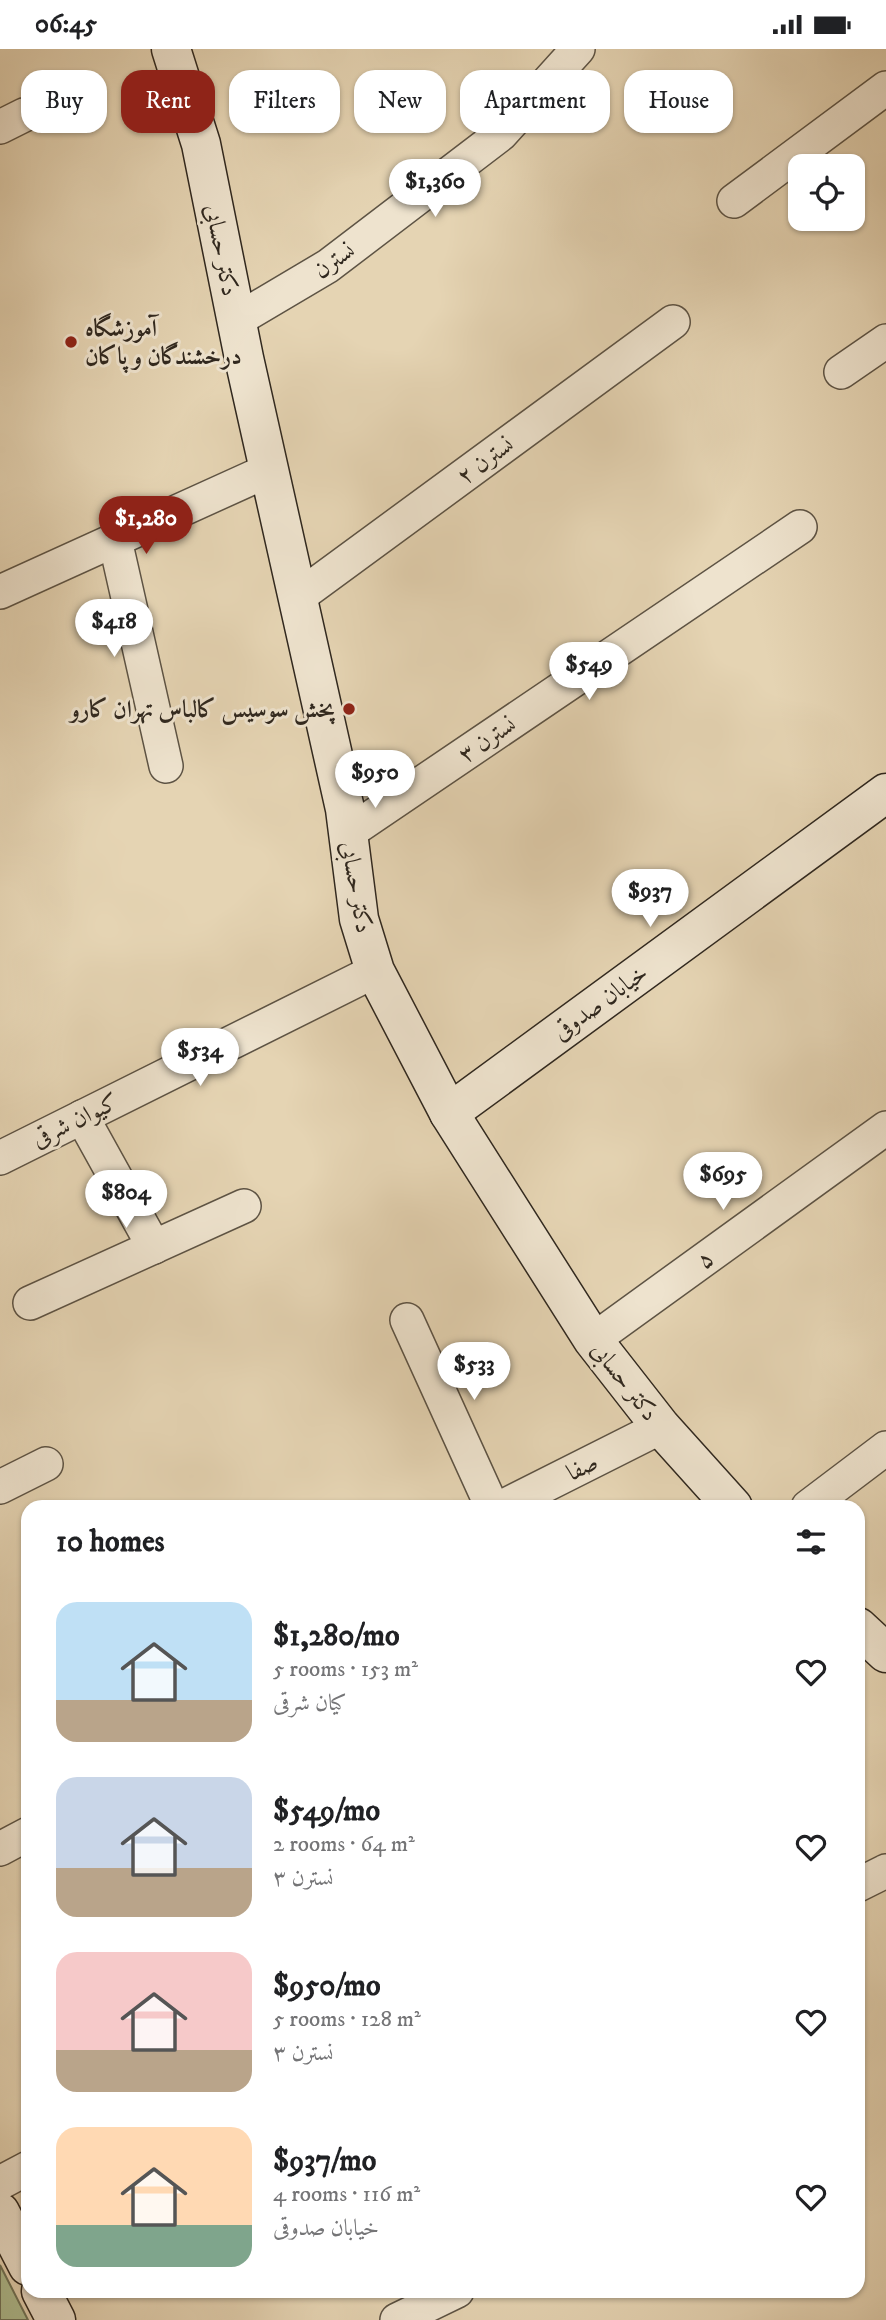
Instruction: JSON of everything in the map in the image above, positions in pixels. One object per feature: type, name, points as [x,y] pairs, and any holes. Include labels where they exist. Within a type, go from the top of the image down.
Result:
[{"type":"main road","name":"دکتر حسابی","points":[[171,49],[201,144],[236,320],[345,809],[359,919],[375,971],[449,1113],[593,1340],[661,1427],[727,1500]]},
{"type":"main road","name":"خیابان صدوقی","points":[[449,1113],[886,793]]},
{"type":"main road","points":[[865,1634],[886,1653]]},
{"type":"main road","points":[[0,2212],[21,2252]]},
{"type":"main road","points":[[45,2298],[56,2320]]},
{"type":"street","name":"نسترن","points":[[236,320],[328,266],[501,134],[578,49]]},
{"type":"street","points":[[734,201],[886,88]]},
{"type":"street","name":"نسترن ۲","points":[[297,598],[673,321]]},
{"type":"street","points":[[841,372],[886,341]]},
{"type":"street","points":[[0,592],[269,470]]},
{"type":"street","name":"نسترن ۳","points":[[348,833],[800,527]]},
{"type":"street","points":[[116,540],[166,766]]},
{"type":"street","name":"کیوان شرقی","points":[[0,1158],[375,971]]},
{"type":"street","points":[[82,1117],[154,1247]]},
{"type":"street","name":"۵","points":[[593,1340],[886,1128]]},
{"type":"street","points":[[30,1303],[244,1206]]},
{"type":"street","points":[[407,1320],[489,1500]]},
{"type":"street","name":"صفا","points":[[516,1500],[661,1427]]},
{"type":"street","points":[[817,1500],[886,1448]]},
{"type":"street","points":[[0,1487],[46,1464]]},
{"type":"street","points":[[0,1849],[21,1838]]},
{"type":"street","points":[[865,1882],[886,1871]]},
{"type":"street","points":[[0,2183],[21,2172]]},
{"type":"street","points":[[397,2320],[443,2298]]},
{"type":"green space","points":[[0,2265],[28,2320],[0,2320]]},
{"type":"place","name":"آموزشگاه درخشندگان و پاکان","points":[[71,342]]},
{"type":"place","name":"پخش سوسیس کالباس تهران کارو","points":[[349,709]]}]
